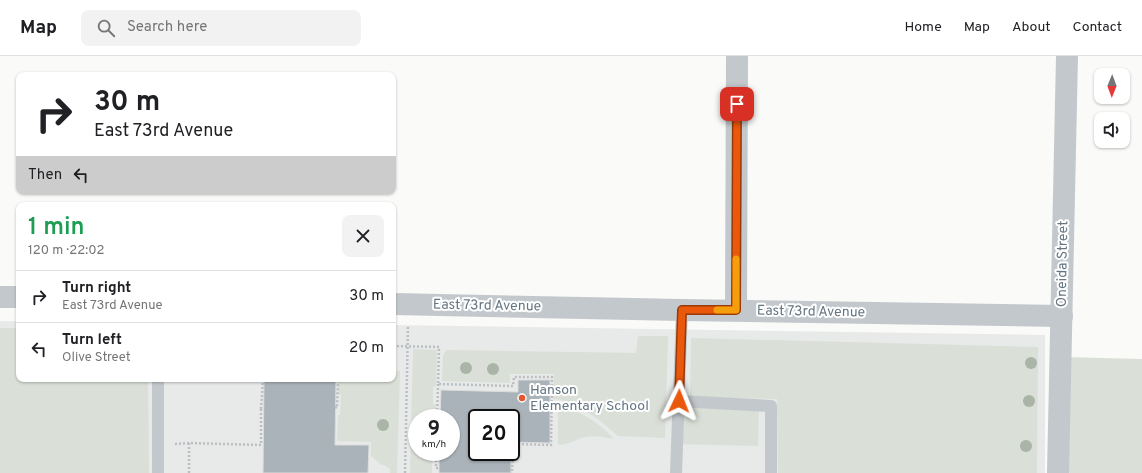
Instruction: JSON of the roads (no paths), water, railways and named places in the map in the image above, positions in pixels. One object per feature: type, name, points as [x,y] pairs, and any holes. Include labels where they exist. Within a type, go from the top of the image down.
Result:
[{"type":"street","points":[[736,310],[737,56]]},
{"type":"street","name":"Oneida Street","points":[[1058,473],[1067,56]]},
{"type":"street","points":[[0,297],[16,298]]},
{"type":"street","name":"East 73rd Avenue","points":[[396,304],[1062,316]]},
{"type":"lane","points":[[676,473],[682,310]]},
{"type":"lane","points":[[158,382],[158,473]]},
{"type":"lane","points":[[679,401],[771,406],[771,473]]},
{"type":"place","name":"Hanson Elementary School","points":[[522,398]]}]
